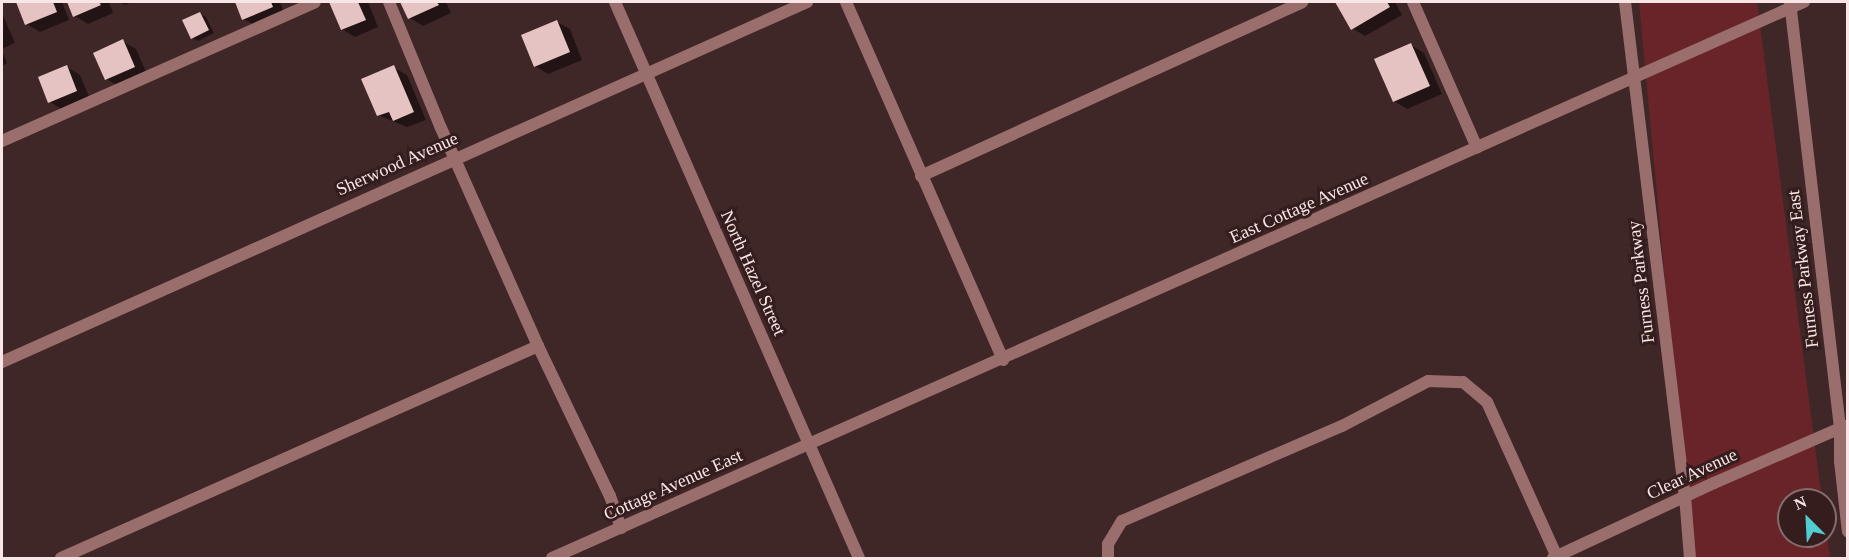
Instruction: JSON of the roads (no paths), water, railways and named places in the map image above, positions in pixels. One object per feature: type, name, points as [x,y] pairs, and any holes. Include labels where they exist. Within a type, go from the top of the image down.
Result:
[{"type":"street","points":[[2,141],[315,2]]},
{"type":"street","points":[[389,2],[538,346],[610,496],[621,528]]},
{"type":"street","name":"North Hazel Street","points":[[615,2],[859,558]]},
{"type":"street","name":"Sherwood Avenue","points":[[2,362],[807,2]]},
{"type":"street","points":[[846,2],[1003,360]]},
{"type":"street","points":[[921,176],[1302,2]]},
{"type":"street","points":[[1413,2],[1477,148]]},
{"type":"street","name":"Furness Parkway","points":[[1625,2],[1685,496],[1690,558]]},
{"type":"street","name":"East Cottage Avenue","points":[[809,446],[1477,148],[1790,4],[1804,2]]},
{"type":"street","name":"Furness Parkway East","points":[[1790,4],[1844,427],[1840,460],[1848,532]]},
{"type":"street","points":[[61,558],[538,346]]},
{"type":"street","points":[[1108,558],[1108,544],[1122,521],[1342,426],[1428,381],[1463,382],[1487,402],[1555,558]]},
{"type":"street","name":"Clear Avenue","points":[[1555,558],[1685,496],[1844,427]]},
{"type":"street","name":"Cottage Avenue East","points":[[552,558],[809,446]]}]
